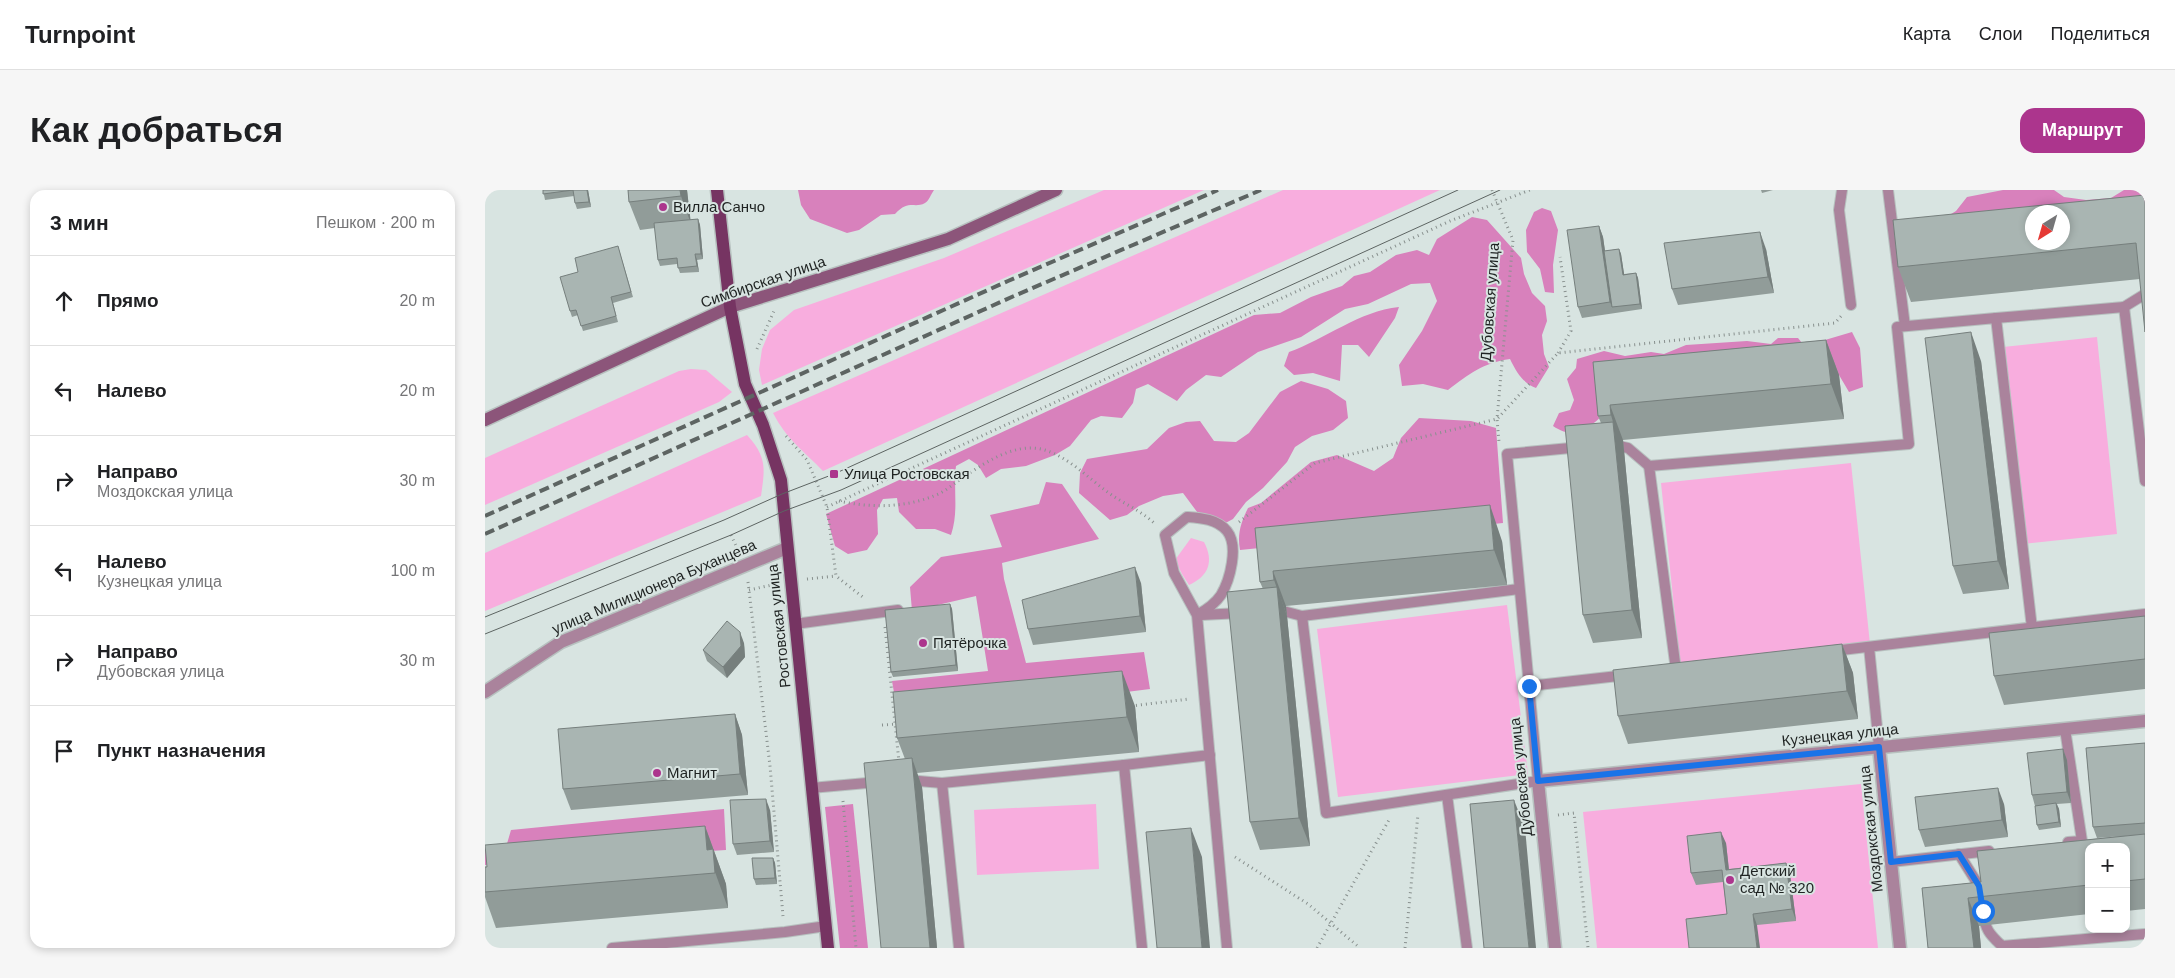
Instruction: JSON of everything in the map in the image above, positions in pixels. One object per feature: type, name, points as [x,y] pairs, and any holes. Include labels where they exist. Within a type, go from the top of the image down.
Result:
[{"type":"main road","name":"Ростовская улица","points":[[717,190],[730,307],[745,384],[763,425],[781,480],[828,948]]},
{"type":"main road","name":"Симбирская улица","points":[[485,420],[730,307],[949,239],[1056,190]]},
{"type":"street","name":"улица Милиционера Буханцева","points":[[485,692],[561,642],[787,548]]},
{"type":"street","name":"Кузнецкая улица","points":[[1538,781],[2145,721]]},
{"type":"street","name":"Моздокская улица","points":[[1879,747],[1900,948]]},
{"type":"street","name":"Дубовская улица","points":[[1538,781],[1555,948]]},
{"type":"lane","points":[[1842,190],[1839,210],[1851,304]]},
{"type":"lane","points":[[1888,190],[1905,326]]},
{"type":"lane","points":[[1676,670],[1649,466],[1909,444],[1897,327],[2124,307],[2145,294]]},
{"type":"lane","points":[[2124,307],[2145,481]]},
{"type":"lane","points":[[1996,318],[2032,628]]},
{"type":"lane","name":"Дубовская улица","points":[[1538,781],[1507,454],[1623,445],[1649,466]]},
{"type":"lane","points":[[1197,615],[1209,608],[1221,594],[1231,561],[1232,544],[1227,531],[1215,522],[1202,518],[1187,517],[1165,535],[1175,573],[1197,615],[1227,948]]},
{"type":"lane","points":[[1197,615],[1287,612],[1302,616],[1519,589]]},
{"type":"lane","points":[[795,624],[901,610]]},
{"type":"lane","points":[[1821,653],[2145,614]]},
{"type":"lane","points":[[1302,616],[1326,813],[1538,781]]},
{"type":"lane","name":"Моздокская улица","points":[[1869,647],[1879,747]]},
{"type":"lane","points":[[1529,686],[1637,674]]},
{"type":"lane","points":[[2054,844],[2087,842],[2065,729]]},
{"type":"lane","points":[[811,788],[912,779],[942,783],[1210,756]]},
{"type":"lane","points":[[1124,765],[1142,948]]},
{"type":"lane","points":[[942,783],[959,948]]},
{"type":"lane","points":[[1447,795],[1467,948]]},
{"type":"lane","points":[[1891,862],[1997,850]]},
{"type":"lane","points":[[1959,854],[1979,886],[1985,925],[1991,936],[2002,947],[2145,934]]},
{"type":"lane","points":[[612,948],[785,932],[826,926]]},
{"type":"path","name":"Дубовская улица","points":[[1492,190],[1496,204],[1513,240],[1497,419]]},
{"type":"path","points":[[783,432],[807,460],[827,507],[1451,221],[1530,190]]},
{"type":"path","points":[[1227,531],[1315,463],[1497,419],[1558,353],[1571,331],[1560,256]]},
{"type":"path","points":[[756,357],[764,330],[782,300],[782,291]]},
{"type":"path","points":[[1558,353],[1835,323],[1851,304]]},
{"type":"path","points":[[839,501],[856,505],[888,506],[914,503],[938,495],[996,458],[1019,449],[1041,449],[1067,461],[1105,491],[1148,517],[1159,528]]},
{"type":"path","points":[[731,535],[746,565],[770,766],[785,932]]},
{"type":"path","points":[[1125,707],[1205,698]]},
{"type":"path","points":[[883,725],[905,724]]},
{"type":"path","points":[[896,725],[899,771]]},
{"type":"path","points":[[842,785],[856,948]]},
{"type":"path","points":[[1405,948],[1419,799]]},
{"type":"path","points":[[1317,948],[1398,802]]},
{"type":"path","points":[[1542,816],[1574,813],[1589,948]]},
{"type":"path","points":[[1218,846],[1308,904],[1360,948]]},
{"type":"shaded area","points":[[798,190],[934,190],[929,199],[921,205],[904,207],[895,214],[881,215],[859,230],[847,233],[810,219],[801,205]]},
{"type":"shaded area","points":[[1104,190],[1204,190],[762,385],[759,370],[762,349],[770,330],[794,310],[944,258]]},
{"type":"shaded area","points":[[1283,190],[1440,190],[823,471],[790,438],[773,413]]},
{"type":"shaded area","points":[[2003,190],[2054,190],[2064,197],[2086,200],[2111,198],[2124,190],[2145,190],[2145,231],[2070,214],[2070,205],[2025,205],[2025,243],[1906,255],[1938,222],[1956,211],[1967,197]]},
{"type":"shaded area","points":[[1542,208],[1551,211],[1558,230],[1553,265],[1554,293],[1545,292],[1540,269],[1527,252],[1526,230],[1534,212]]},
{"type":"shaded area","points":[[1472,217],[1487,220],[1521,258],[1524,274],[1532,293],[1545,306],[1547,321],[1542,335],[1544,354],[1549,367],[1536,388],[1520,377],[1510,359],[1484,366],[1448,390],[1423,384],[1402,386],[1399,365],[1422,331],[1437,301],[1430,283],[1411,284],[1368,304],[1345,309],[1301,337],[1258,352],[1221,377],[1206,375],[1186,390],[1177,401],[1148,384],[1136,389],[1133,403],[1122,418],[1101,416],[1091,420],[1070,446],[1055,455],[1026,466],[1001,469],[986,478],[978,465],[969,459],[956,466],[955,517],[951,535],[935,529],[916,529],[899,512],[897,498],[883,499],[877,510],[878,534],[867,550],[848,554],[835,546],[826,514],[1254,315],[1280,313],[1311,297],[1342,286],[1354,276],[1370,272],[1396,255],[1417,250],[1429,255],[1437,239]]},
{"type":"shaded area","points":[[1399,307],[1395,318],[1369,357],[1358,345],[1342,345],[1340,381],[1313,373],[1294,375],[1284,366],[1289,352],[1370,314]]},
{"type":"shaded area","points":[[1852,332],[1860,348],[1863,387],[1849,392],[1839,375],[1605,413],[1587,428],[1575,433],[1568,433],[1553,426],[1559,413],[1570,410],[1574,400],[1567,379],[1576,368],[1577,359],[1604,351],[1625,356],[1651,352],[1664,354],[1686,345],[1747,341],[1771,344],[1778,338],[1798,338],[1802,343],[1825,340]]},
{"type":"shaded area","points":[[2097,337],[2117,534],[2023,544],[2003,347]]},
{"type":"shaded area","points":[[691,369],[706,370],[732,392],[719,402],[485,505],[485,458],[679,371]]},
{"type":"shaded area","points":[[1301,381],[1328,389],[1346,401],[1348,418],[1333,430],[1312,436],[1295,447],[1287,462],[1263,488],[1246,502],[1233,519],[1218,527],[1206,524],[1183,493],[1163,496],[1139,506],[1127,515],[1110,520],[1079,493],[1080,473],[1087,459],[1147,449],[1169,428],[1186,422],[1200,421],[1214,441],[1236,442],[1249,433],[1280,392]]},
{"type":"shaded area","points":[[1419,418],[1471,421],[1496,428],[1503,523],[1240,550],[1240,528],[1248,508],[1261,503],[1311,462],[1337,455],[1374,471],[1393,458],[1401,438]]},
{"type":"shaded area","points":[[747,435],[758,450],[763,463],[761,496],[485,611],[485,553]]},
{"type":"shaded area","points":[[1851,463],[1870,644],[1680,664],[1661,483]]},
{"type":"shaded area","points":[[1046,482],[1062,484],[1099,539],[1002,563],[1004,579],[1026,663],[1144,652],[1150,689],[899,721],[892,681],[988,671],[976,596],[912,611],[910,587],[941,557],[1002,547],[990,515],[1039,504]]},
{"type":"shaded area","points":[[1191,538],[1204,542],[1209,555],[1209,562],[1201,577],[1189,585],[1175,560]]},
{"type":"shaded area","points":[[1507,605],[1528,774],[1338,797],[1317,629]]},
{"type":"shaded area","name":"Детский сад № 320","points":[[1861,784],[1878,948],[1597,948],[1583,812]]},
{"type":"shaded area","points":[[853,804],[868,948],[840,948],[825,807]]},
{"type":"shaded area","points":[[1096,804],[1099,869],[977,875],[974,810]]},
{"type":"shaded area","points":[[724,809],[726,850],[485,865],[485,849],[506,847],[511,830]]},
{"type":"building","points":[[543,190],[573,190],[543,194]]},
{"type":"building","points":[[573,190],[587,190],[589,202],[575,203]]},
{"type":"building","points":[[628,190],[680,190],[681,196],[629,202]]},
{"type":"building","points":[[2145,195],[2145,332],[2136,243],[2070,250],[2070,205],[2044,205]]},
{"type":"building","points":[[2025,207],[2025,250],[2067,250],[1898,267],[1893,220]]},
{"type":"building","name":"Вилла Санчо","points":[[698,219],[701,254],[695,254],[697,266],[678,268],[677,258],[658,260],[654,223]]},
{"type":"building","points":[[1599,226],[1610,302],[1578,307],[1567,230]]},
{"type":"building","points":[[1760,232],[1768,277],[1672,289],[1664,243]]},
{"type":"building","points":[[618,246],[631,292],[611,297],[616,316],[581,326],[576,310],[570,311],[560,277],[578,272],[575,258]]},
{"type":"building","points":[[1619,249],[1623,275],[1636,273],[1640,304],[1612,307],[1604,251]]},
{"type":"building","points":[[1971,332],[1998,561],[1953,566],[1925,338]]},
{"type":"building","points":[[1826,340],[1831,384],[1610,405],[1611,415],[1598,416],[1593,362]]},
{"type":"building","points":[[1613,422],[1632,610],[1583,615],[1565,426]]},
{"type":"building","points":[[1490,505],[1494,550],[1273,571],[1274,580],[1260,582],[1255,528]]},
{"type":"building","points":[[1135,567],[1140,616],[1028,629],[1022,600]]},
{"type":"building","points":[[1277,587],[1299,818],[1250,822],[1227,592]]},
{"type":"building","name":"Пятёрочка","points":[[950,604],[956,665],[891,672],[885,610]]},
{"type":"building","points":[[2145,616],[2145,659],[1994,676],[1989,633]]},
{"type":"building","points":[[727,621],[740,632],[741,646],[723,667],[703,650]]},
{"type":"building","points":[[1842,644],[1847,691],[1618,716],[1613,670]]},
{"type":"building","points":[[1122,671],[1127,717],[897,738],[893,692]]},
{"type":"building","name":"Магнит","points":[[735,714],[740,774],[563,789],[558,729]]},
{"type":"building","points":[[2145,743],[2145,823],[2093,827],[2086,748]]},
{"type":"building","points":[[2063,749],[2067,792],[2032,795],[2027,753]]},
{"type":"building","points":[[912,758],[930,948],[881,948],[864,763]]},
{"type":"building","points":[[1998,788],[2002,820],[1919,830],[1915,797]]},
{"type":"building","points":[[766,799],[770,841],[733,844],[730,800]]},
{"type":"building","points":[[1514,800],[1529,948],[1484,948],[1470,804]]},
{"type":"building","points":[[2056,803],[2059,822],[2037,825],[2035,806]]},
{"type":"building","points":[[705,826],[707,850],[713,849],[715,873],[485,892],[485,867],[487,867],[485,845]]},
{"type":"building","points":[[1191,828],[1202,948],[1157,948],[1146,832]]},
{"type":"building","points":[[1721,832],[1726,870],[1786,863],[1792,909],[1753,914],[1757,948],[1689,948],[1686,919],[1727,914],[1722,870],[1691,873],[1687,836]]},
{"type":"building","points":[[2145,834],[2145,879],[2130,881],[2130,843],[2085,843],[2085,885],[1968,898],[1974,948],[1928,948],[1922,888],[1981,882],[1977,851]]},
{"type":"building","points":[[752,858],[773,858],[775,878],[754,879]]},
{"type":"tram line","points":[[485,617],[834,474],[1458,190]]},
{"type":"tram line","points":[[485,634],[731,535],[784,511],[841,490],[1500,190]]},
{"type":"railway","points":[[485,516],[1008,281],[1218,190]]},
{"type":"railway","points":[[485,534],[1014,296],[1261,190]]},
{"type":"place","name":"Вилла Санчо","points":[[663,207]]},
{"type":"place","name":"Улица Ростовская","points":[[834,474]]},
{"type":"place","name":"Пятёрочка","points":[[923,643]]},
{"type":"place","name":"Магнит","points":[[657,773]]},
{"type":"place","name":"Детский сад № 320","points":[[1730,880]]},
{"type":"route","points":[[1529,686],[1538,781],[1879,747],[1891,862],[1959,854],[1979,886],[1983,911]]}]
